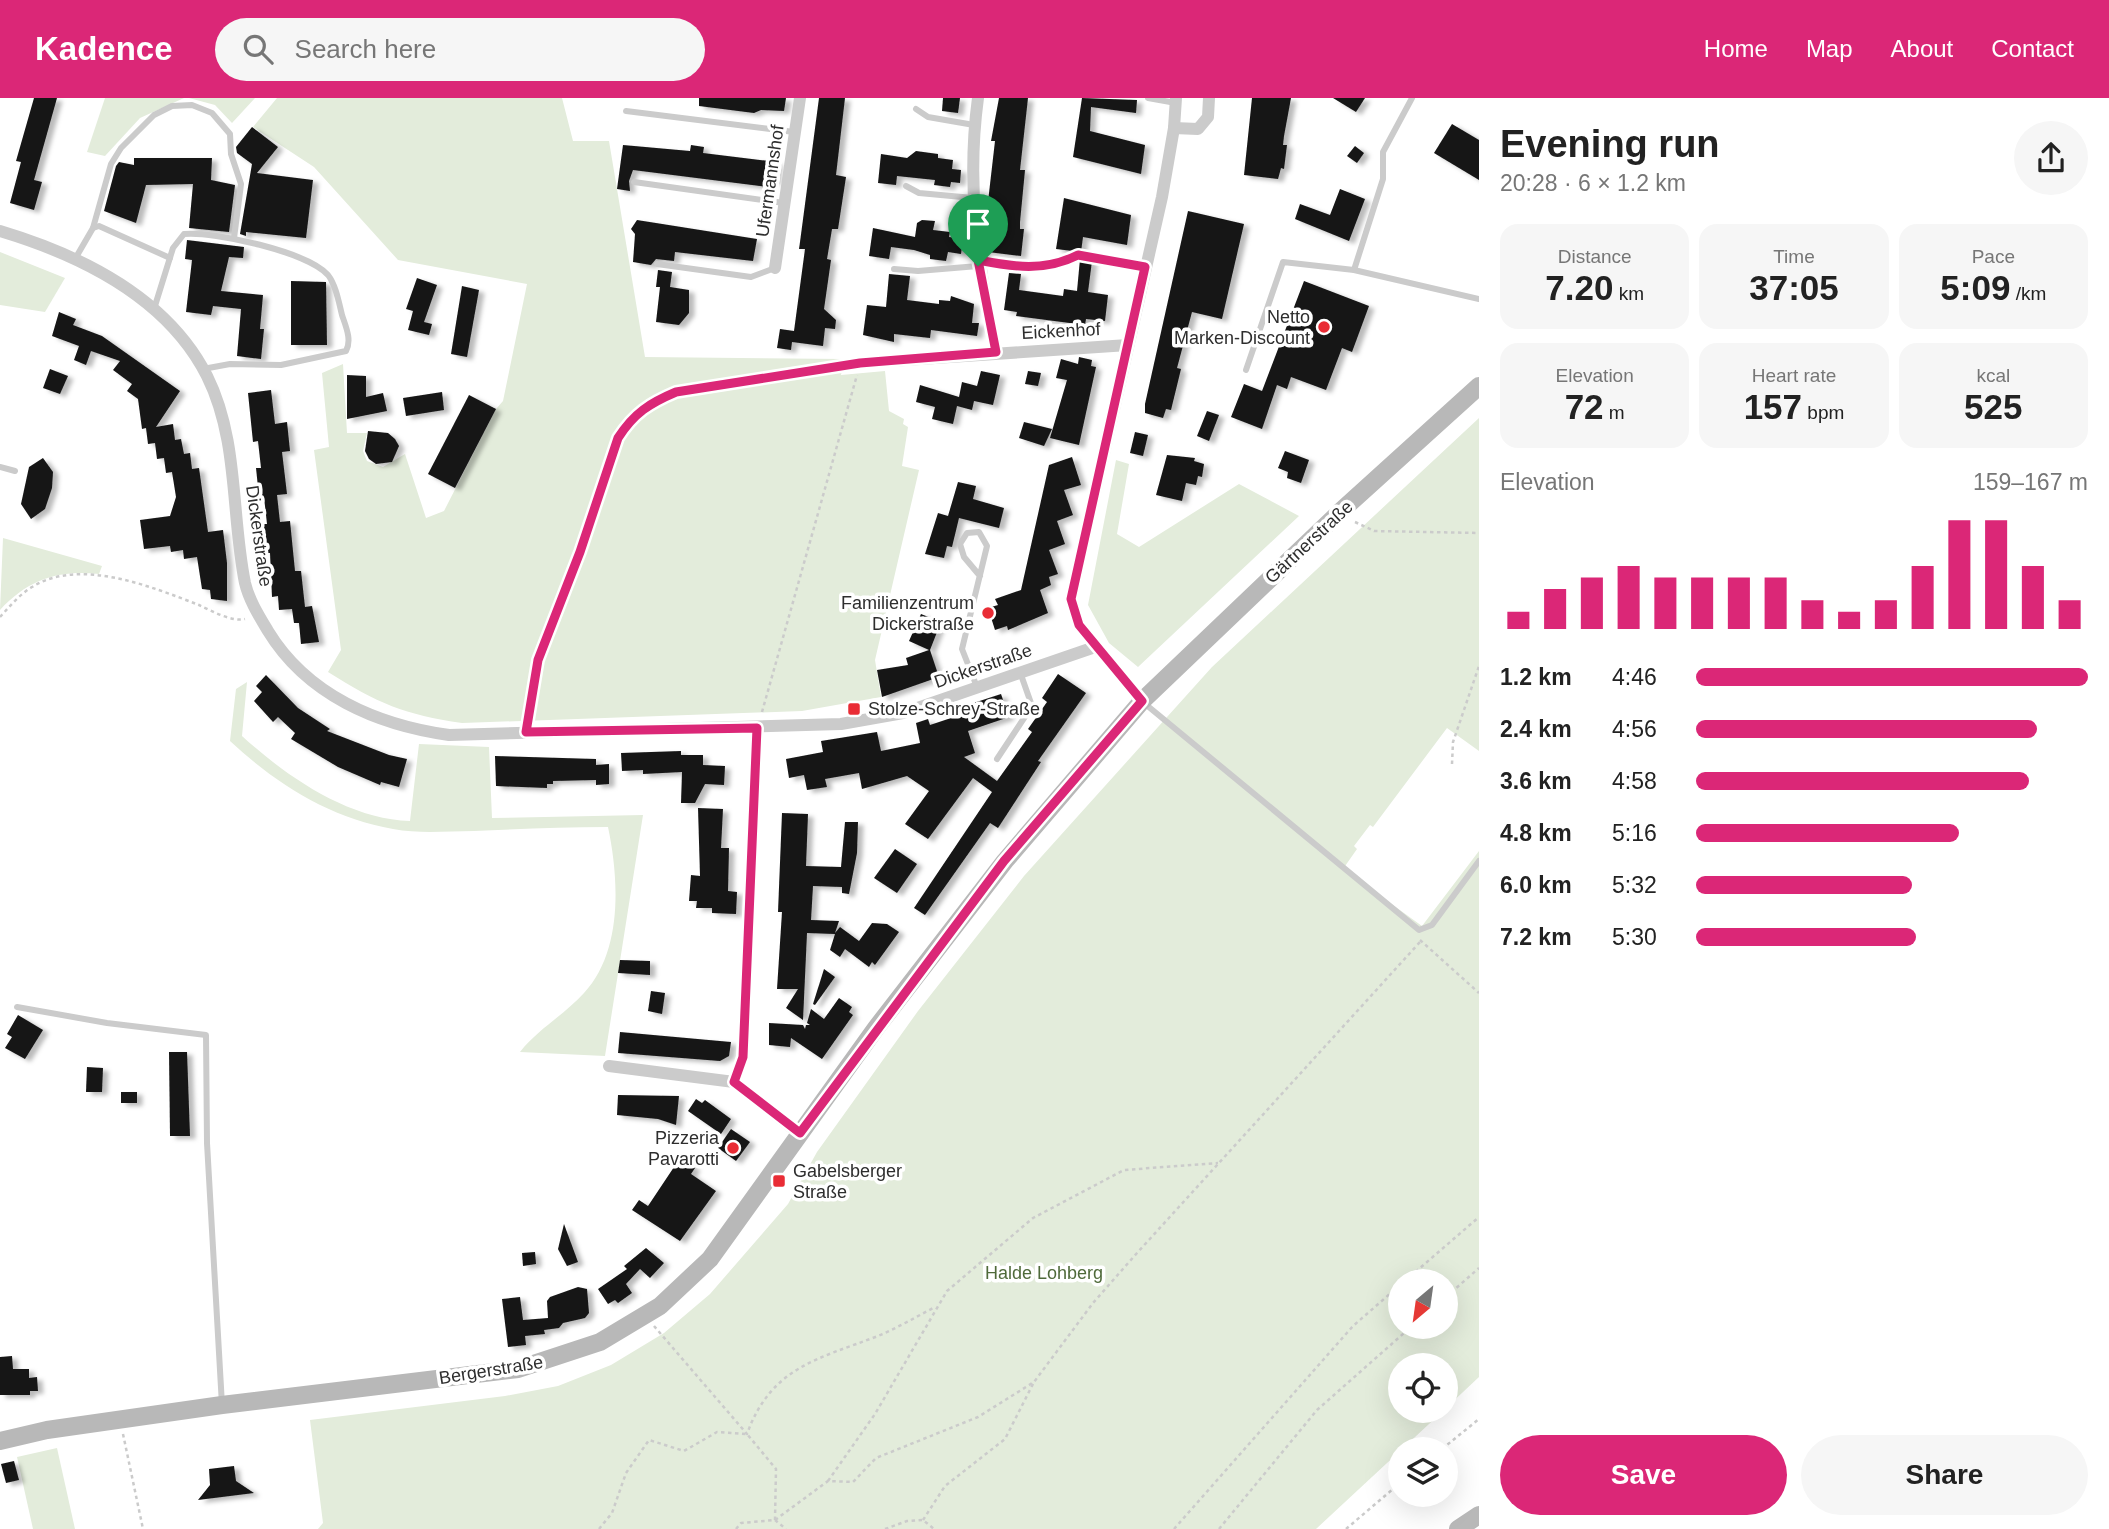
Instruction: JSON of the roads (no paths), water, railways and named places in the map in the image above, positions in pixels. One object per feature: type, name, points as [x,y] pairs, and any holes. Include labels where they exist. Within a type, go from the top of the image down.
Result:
[{"type":"main road","name":"Gärtnerstraße","points":[[1142,701],[1341,510],[1479,386]]},
{"type":"main road","name":"Bergerstraße","points":[[0,1441],[47,1430],[222,1405],[517,1369],[576,1352],[645,1316],[674,1294],[710,1259],[800,1133],[1004,861],[1142,701]]},
{"type":"main road","points":[[1458,1529],[1479,1515]]},
{"type":"street","name":"Ufermannshof","points":[[775,268],[800,98]]},
{"type":"street","points":[[978,98],[974,125],[973,198],[978,263],[996,352]]},
{"type":"street","points":[[1174,128],[1198,129],[1208,117],[1209,98]]},
{"type":"street","points":[[1142,701],[1079,625],[1071,599],[1145,267],[1174,128],[1176,100]]},
{"type":"street","name":"Dickerstraße","points":[[0,231],[75,259],[115,280],[153,310],[183,342],[203,369],[218,401],[228,446],[245,585],[257,614],[298,671],[358,710],[415,730],[449,735],[841,724],[903,713],[1095,647]]},
{"type":"street","name":"Eickenhof","points":[[860,363],[1128,345]]},
{"type":"street","points":[[734,1082],[743,1057],[757,728]]},
{"type":"street","points":[[609,1066],[734,1082],[800,1133]]},
{"type":"lane","points":[[1148,98],[1176,100]]},
{"type":"lane","points":[[1354,270],[1383,179],[1383,152],[1412,98]]},
{"type":"lane","points":[[75,259],[93,228],[111,164],[121,148],[135,130],[153,115],[181,104],[212,113],[230,134],[232,154],[241,184],[233,237]]},
{"type":"lane","points":[[916,109],[928,117],[974,125]]},
{"type":"lane","points":[[626,111],[794,132]]},
{"type":"lane","points":[[634,182],[784,203]]},
{"type":"lane","points":[[906,186],[919,193],[973,198]]},
{"type":"lane","points":[[93,228],[106,227],[170,258]]},
{"type":"lane","points":[[153,310],[173,248],[184,234],[217,233],[262,244],[324,271],[330,277],[349,346],[346,351],[281,365],[230,364],[203,369]]},
{"type":"lane","points":[[1246,370],[1283,262],[1354,270],[1479,299]]},
{"type":"lane","points":[[894,269],[918,271],[978,263]]},
{"type":"lane","points":[[657,264],[751,277],[775,268]]},
{"type":"lane","points":[[0,467],[15,471]]},
{"type":"lane","points":[[977,687],[962,649],[980,576],[987,546],[979,532],[967,533],[960,544],[964,558],[980,576]]},
{"type":"lane","points":[[997,760],[1032,706],[1020,672]]},
{"type":"lane","points":[[1142,701],[1419,930],[1432,925],[1479,861]]},
{"type":"lane","points":[[17,1007],[107,1023],[206,1035],[207,1143],[222,1405]]},
{"type":"place","name":"Netto Marken-Discount","points":[[1324,327]]},
{"type":"place","name":"Familienzentrum Dickerstraße","points":[[988,613]]},
{"type":"place","name":"Stolze-Schrey-Straße","points":[[854,709]]},
{"type":"place","name":"Pizzeria Pavarotti","points":[[733,1148]]},
{"type":"place","name":"Gabelsberger Straße","points":[[779,1181]]},
{"type":"park label","name":"Halde Lohberg","points":[[1044,1273]]}]
